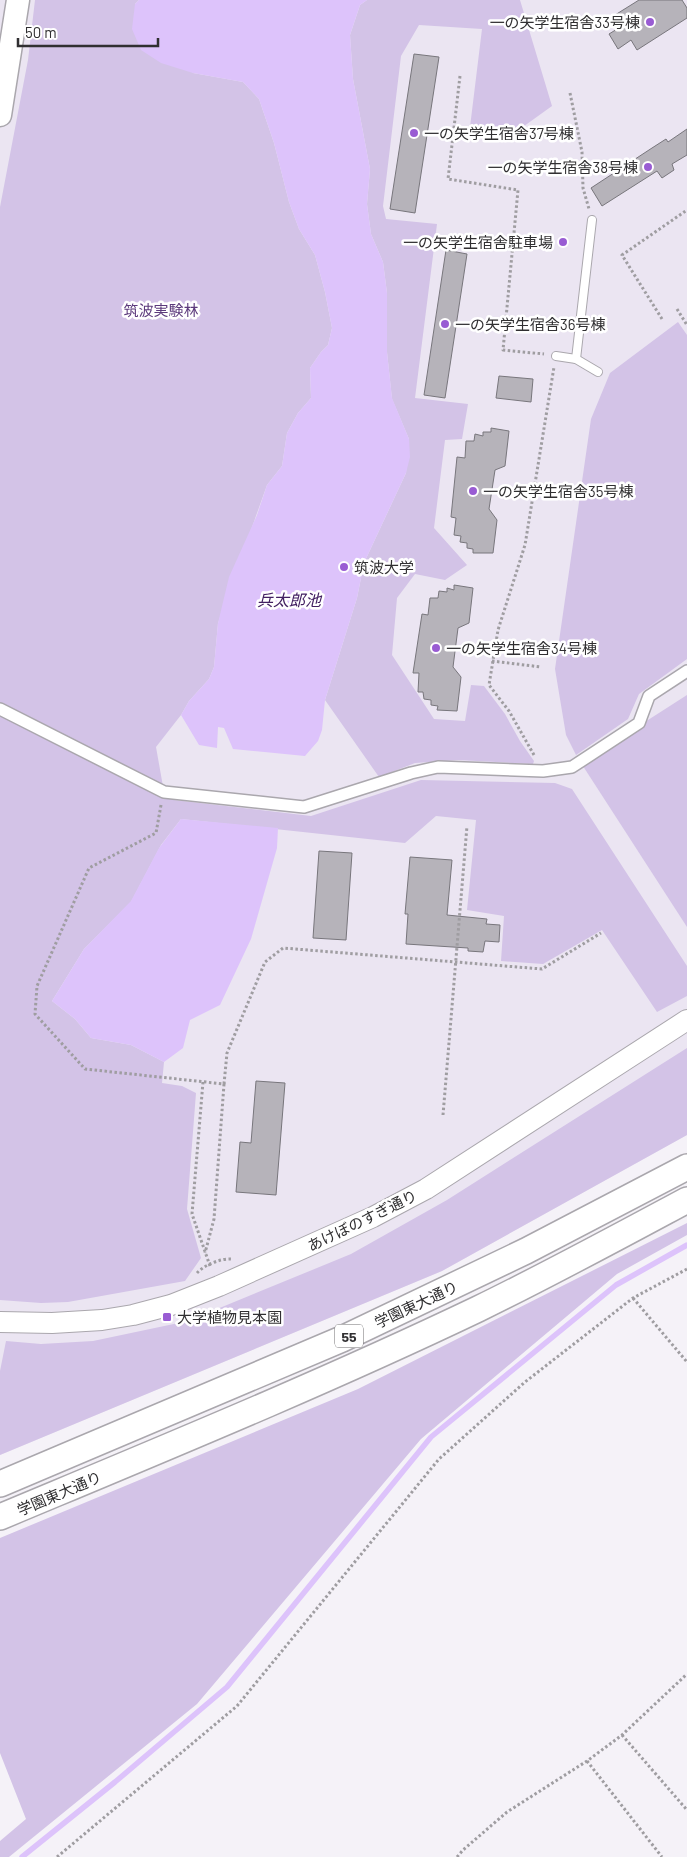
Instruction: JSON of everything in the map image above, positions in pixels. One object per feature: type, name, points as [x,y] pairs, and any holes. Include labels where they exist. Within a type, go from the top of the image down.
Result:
[{"type":"main road","points":[[0,115],[18,0]]},
{"type":"main road","name":"学園東大通り","points":[[0,1484],[342,1339],[526,1251],[687,1167]]},
{"type":"main road","name":"学園東大通り","points":[[0,1517],[228,1422],[468,1313],[538,1279],[687,1200]]},
{"type":"street","points":[[0,709],[164,792],[304,807],[411,773],[438,767],[543,771],[572,768],[640,723],[649,696],[687,671]]},
{"type":"street","name":"あけぼのすぎ通り","points":[[0,1322],[52,1323],[102,1320],[133,1315],[171,1305],[219,1286],[373,1216],[426,1189],[687,1020]]},
{"type":"lane","points":[[576,359],[592,220]]},
{"type":"lane","points":[[556,356],[576,359],[598,372]]},
{"type":"path","points":[[460,76],[448,179],[518,190],[503,350],[556,356],[525,545],[498,630],[489,685],[509,711],[543,771]]},
{"type":"path","points":[[570,93],[582,152],[583,188],[592,220]]},
{"type":"path","points":[[662,319],[622,255],[687,210]]},
{"type":"path","points":[[677,309],[687,325]]},
{"type":"path","points":[[492,661],[541,667]]},
{"type":"path","points":[[164,792],[156,833],[89,868],[38,986],[35,1014],[85,1069],[224,1084]]},
{"type":"path","points":[[443,1115],[467,826]]},
{"type":"path","points":[[205,1253],[214,1218],[227,1053],[265,962],[283,948],[542,969],[601,933]]},
{"type":"path","points":[[203,1082],[192,1214],[209,1265],[219,1286]]},
{"type":"path","points":[[195,1275],[200,1269],[209,1265],[227,1258],[236,1259]]},
{"type":"path","points":[[56,1857],[237,1706],[440,1459],[525,1382],[633,1298],[687,1269]]},
{"type":"path","points":[[633,1298],[687,1362]]},
{"type":"path","points":[[457,1857],[507,1812],[587,1761],[622,1735],[687,1674]]},
{"type":"path","points":[[622,1735],[687,1810]]},
{"type":"path","points":[[587,1761],[662,1857]]},
{"type":"shaded area","name":"筑波大学","points":[[0,0],[687,0],[687,1135],[442,1271],[0,1455]]},
{"type":"green space","name":"筑波実験林","points":[[35,0],[139,0],[135,4],[193,73],[243,82],[259,99],[274,143],[289,202],[299,229],[315,255],[332,328],[328,345],[310,368],[311,398],[298,413],[287,433],[282,466],[267,485],[218,623],[214,667],[209,679],[189,701],[181,715],[156,747],[164,792],[174,800],[311,816],[421,780],[555,783],[572,789],[687,966],[687,996],[657,1012],[602,930],[543,964],[501,961],[504,916],[467,910],[476,820],[436,816],[405,843],[181,819],[161,845],[131,902],[84,949],[52,1001],[75,1019],[91,1038],[131,1045],[164,1062],[162,1083],[182,1086],[196,1093],[187,1209],[201,1258],[185,1281],[68,1302],[41,1303],[0,1300],[0,207],[28,60]]},
{"type":"green space","points":[[367,0],[520,0],[552,106],[520,129],[470,127],[482,29],[419,25],[401,56],[383,206],[386,219],[437,224],[415,398],[468,404],[462,439],[445,440],[434,528],[467,565],[445,580],[415,574],[397,598],[392,655],[434,719],[465,721],[471,685],[484,686],[505,714],[534,761],[533,764],[458,760],[415,763],[379,777],[325,700],[357,598],[364,563],[406,473],[409,439],[392,399],[387,352],[387,293],[383,262],[371,234],[367,204],[370,169],[353,79],[350,35],[360,5]]},
{"type":"green space","points":[[678,322],[687,335],[687,659],[639,694],[628,719],[576,755],[566,735],[555,669],[591,419],[610,373]]},
{"type":"green space","points":[[687,695],[687,927],[581,763]]},
{"type":"green space","points":[[687,1048],[687,1135],[442,1271],[0,1455],[0,1371],[6,1341],[41,1344],[93,1341],[188,1321],[351,1254],[447,1200]]},
{"type":"green space","points":[[687,1223],[687,1235],[617,1274],[421,1439],[197,1704],[9,1857],[0,1857],[0,1841],[26,1819],[0,1753],[0,1538],[358,1389]]},
{"type":"water","name":"兵太郎池","points":[[139,0],[367,0],[360,5],[350,35],[353,79],[370,169],[367,204],[371,234],[383,262],[387,293],[387,352],[392,398],[409,439],[410,457],[406,473],[364,563],[357,598],[325,700],[322,730],[318,741],[305,756],[233,749],[224,728],[218,727],[217,748],[199,745],[181,715],[189,701],[209,679],[214,667],[218,623],[229,577],[257,515],[267,485],[282,466],[287,433],[298,413],[311,398],[310,368],[328,345],[332,328],[325,292],[315,255],[299,229],[289,202],[274,143],[259,99],[243,82],[193,73],[161,63],[141,50],[132,29],[135,4]]},
{"type":"water","points":[[181,819],[278,828],[277,848],[251,939],[220,1005],[190,1020],[183,1048],[164,1062],[131,1045],[91,1038],[75,1019],[52,1001],[84,949],[131,901],[159,848]]},
{"type":"building","name":"一の矢学生宿舎33号棟","points":[[639,0],[682,0],[687,8],[687,18],[637,50],[631,40],[618,49],[609,34],[622,26],[615,15]]},
{"type":"building","name":"一の矢学生宿舎37号棟","points":[[414,54],[439,57],[415,213],[390,209]]},
{"type":"building","name":"一の矢学生宿舎38号棟","points":[[687,129],[687,155],[672,164],[674,170],[662,178],[657,171],[602,206],[591,188],[666,139],[668,142]]},
{"type":"building","name":"一の矢学生宿舎36号棟","points":[[446,250],[467,254],[445,398],[424,395]]},
{"type":"building","points":[[499,376],[533,379],[531,402],[496,398]]},
{"type":"building","name":"一の矢学生宿舎35号棟","points":[[491,428],[509,431],[505,466],[495,470],[489,509],[497,520],[493,553],[473,553],[473,549],[467,548],[467,543],[460,542],[461,536],[454,535],[456,518],[451,517],[457,457],[465,458],[466,441],[474,441],[475,434],[483,436],[483,432],[491,432]]},
{"type":"building","name":"一の矢学生宿舎34号棟","points":[[454,585],[473,588],[469,623],[458,628],[453,667],[461,677],[457,711],[437,710],[438,706],[431,705],[431,700],[424,699],[423,692],[418,692],[419,673],[413,673],[422,614],[428,615],[430,598],[438,598],[439,591],[447,592],[447,588],[454,590]]},
{"type":"building","points":[[319,851],[352,853],[346,940],[313,938]]},
{"type":"building","points":[[410,857],[452,860],[447,915],[487,919],[486,924],[500,925],[499,942],[485,941],[483,952],[468,951],[468,948],[406,944],[408,914],[405,914]]},
{"type":"building","points":[[256,1081],[285,1083],[276,1195],[236,1192],[240,1142],[251,1143]]},
{"type":"waterway","points":[[22,1857],[115,1782],[227,1687],[431,1437],[616,1285],[687,1245]]},
{"type":"place","name":"一の矢学生宿舎33号棟","points":[[650,22]]},
{"type":"place","name":"一の矢学生宿舎37号棟","points":[[414,133]]},
{"type":"place","name":"一の矢学生宿舎38号棟","points":[[648,167]]},
{"type":"place","name":"一の矢学生宿舎駐車場","points":[[563,242]]},
{"type":"place","name":"一の矢学生宿舎36号棟","points":[[445,324]]},
{"type":"place","name":"一の矢学生宿舎35号棟","points":[[473,491]]},
{"type":"place","name":"筑波大学","points":[[344,567]]},
{"type":"place","name":"一の矢学生宿舎34号棟","points":[[436,648]]},
{"type":"place","name":"大学植物見本園","points":[[167,1317]]}]
